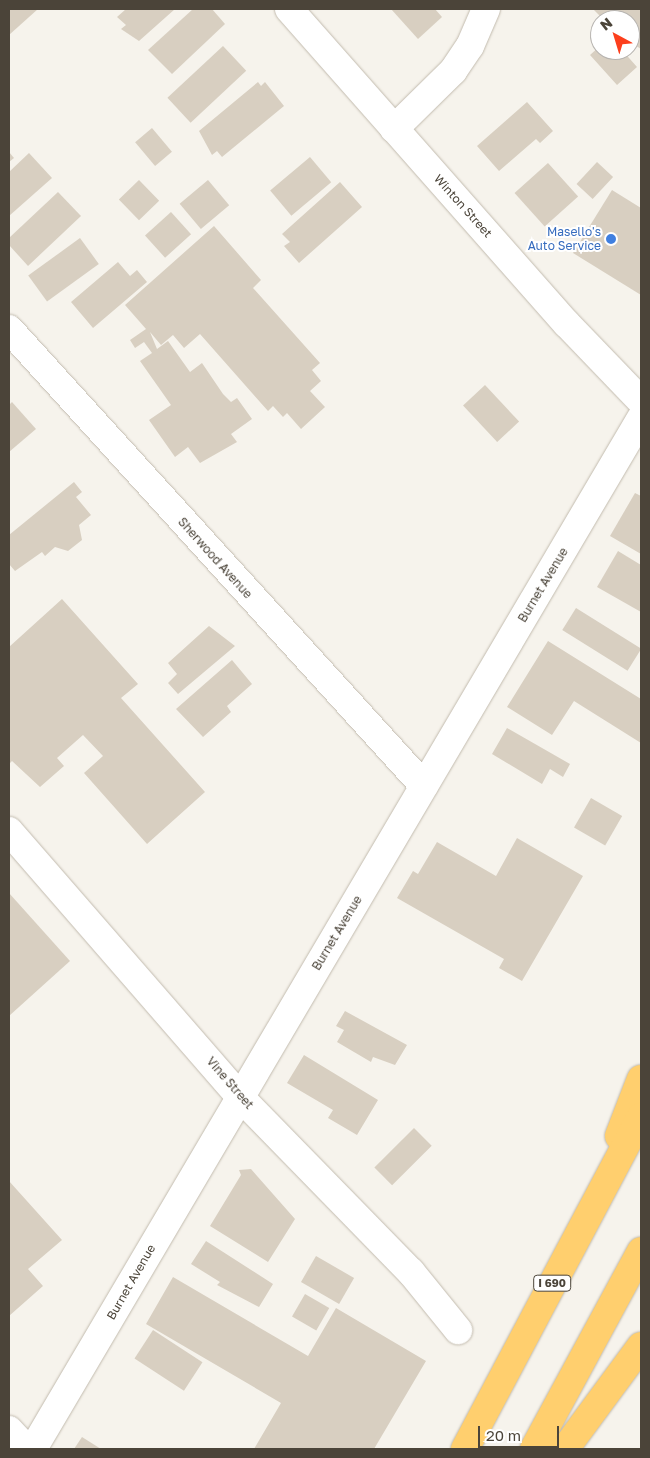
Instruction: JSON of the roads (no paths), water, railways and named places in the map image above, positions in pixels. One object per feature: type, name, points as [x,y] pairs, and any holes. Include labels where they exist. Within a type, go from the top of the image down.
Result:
[{"type":"highway","points":[[591,1209],[641,1079]]},
{"type":"highway","name":"I 690","points":[[465,1449],[641,1118]]},
{"type":"highway","points":[[534,1449],[641,1251]]},
{"type":"highway","points":[[566,1449],[641,1346]]},
{"type":"street","name":"Winton Street","points":[[288,9],[394,129],[641,401]]},
{"type":"street","points":[[394,129],[453,71],[470,46],[486,9]]},
{"type":"street","name":"Sherwood Avenue","points":[[9,329],[424,786]]},
{"type":"street","name":"Burnet Avenue","points":[[33,1449],[641,418]]},
{"type":"street","name":"Vine Street","points":[[9,831],[240,1097],[410,1272],[458,1330]]},
{"type":"street","points":[[9,1430],[27,1449]]},
{"type":"place","name":"Masello's Auto Service","points":[[611,239]]}]
